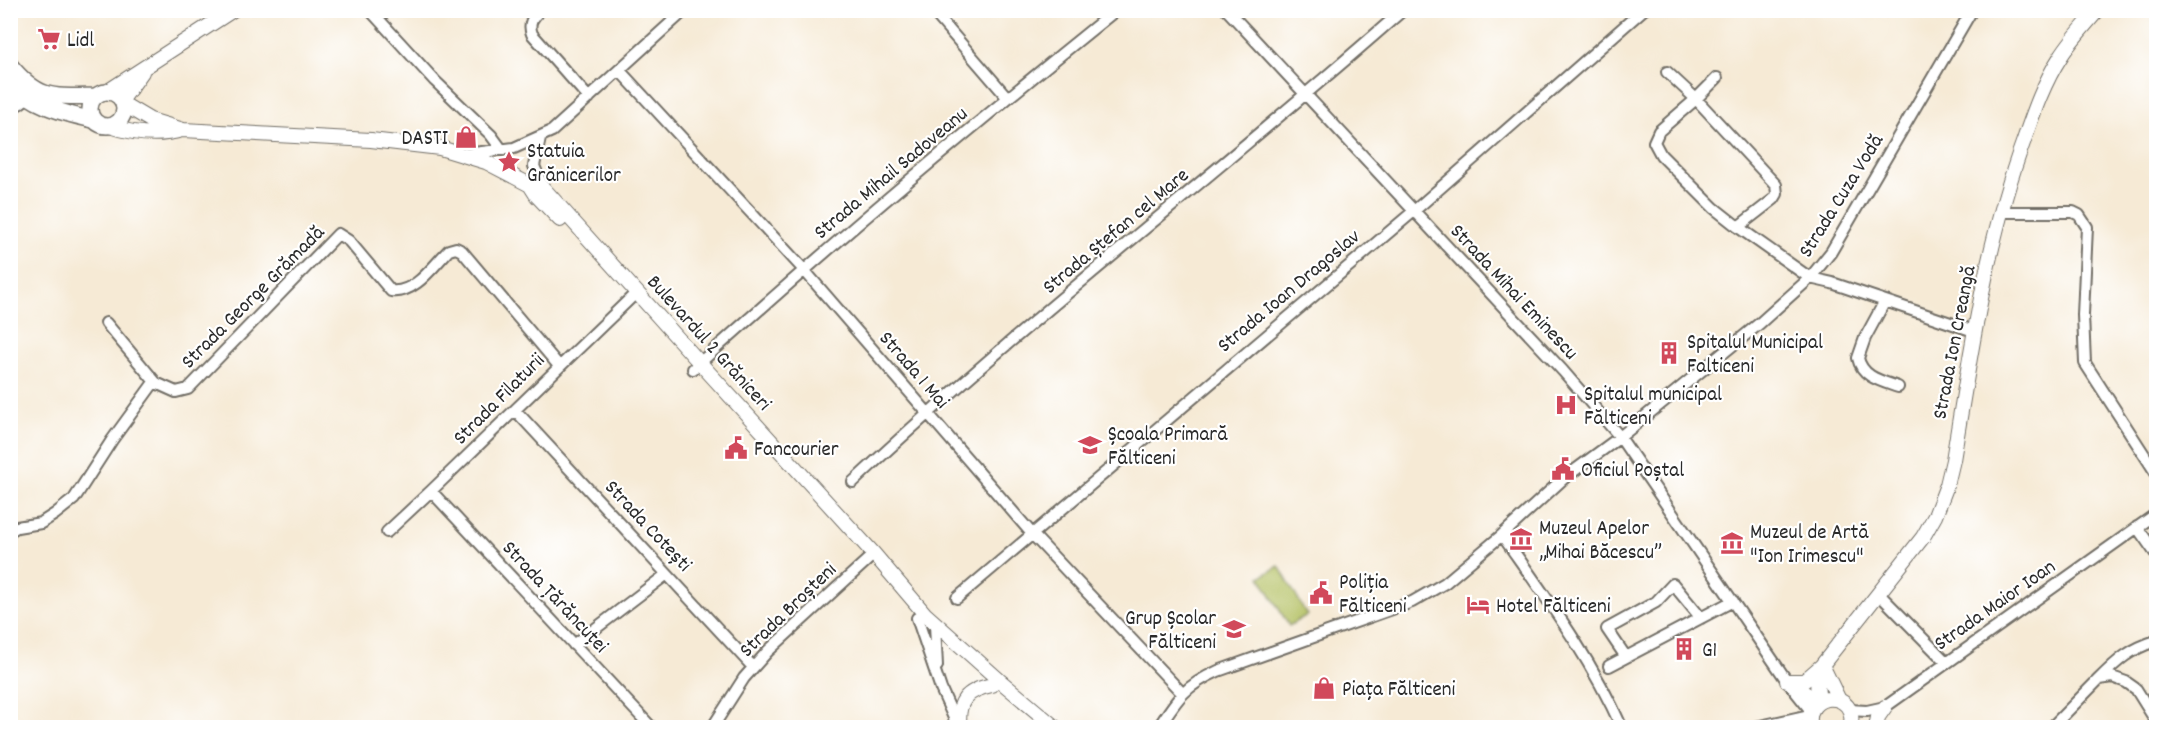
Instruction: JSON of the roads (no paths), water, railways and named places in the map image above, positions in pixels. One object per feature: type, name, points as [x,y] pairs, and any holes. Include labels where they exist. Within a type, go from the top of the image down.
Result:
[{"type":"highway","points":[[10,65],[28,85],[44,94],[64,97],[113,93],[123,102],[122,118],[110,126],[101,125],[93,120],[47,107],[28,97],[10,81]]},
{"type":"highway","points":[[93,120],[89,108],[102,94]]},
{"type":"main road","points":[[102,94],[233,10]]},
{"type":"main road","name":"Strada Ion Creangă","points":[[1822,665],[1923,537],[1935,516],[1947,485],[1953,460],[1974,331],[2001,212],[2017,159],[2049,76],[2061,55],[2098,10]]},
{"type":"main road","points":[[123,102],[144,69]]},
{"type":"main road","name":"Bulevardul 2 Grăniceri","points":[[123,102],[150,120],[183,130],[422,145],[463,154],[504,170],[530,185],[544,189],[696,366],[871,557],[928,623]]},
{"type":"main road","name":"Bulevardul 2 Grăniceri","points":[[110,126],[155,134],[168,134],[183,130]]},
{"type":"main road","name":"Bulevardul 2 Grăniceri","points":[[530,185],[537,196],[634,295]]},
{"type":"main road","points":[[928,623],[992,685],[1043,728]]},
{"type":"main road","points":[[928,623],[1056,728]]},
{"type":"main road","points":[[1787,681],[1804,681],[1822,665]]},
{"type":"main road","points":[[1822,665],[1850,718],[1864,728]]},
{"type":"main road","points":[[1814,711],[1817,679],[1822,665]]},
{"type":"main road","points":[[959,728],[960,711],[965,697],[979,688],[992,685]]},
{"type":"main road","points":[[1814,711],[1826,698],[1839,700]]},
{"type":"main road","points":[[1876,728],[1878,717],[1885,707]]},
{"type":"street","points":[[370,10],[435,81],[491,135],[502,150]]},
{"type":"street","points":[[540,10],[531,22],[532,34],[589,98]]},
{"type":"street","points":[[463,154],[520,146],[552,131],[685,10]]},
{"type":"street","points":[[932,10],[1007,98]]},
{"type":"street","name":"Strada Mihail Sadoveanu","points":[[696,366],[804,270],[1007,98],[1116,10]]},
{"type":"street","name":"Strada Mihai Eminescu","points":[[1227,10],[1555,363],[1620,437],[1787,681],[1807,692],[1814,711]]},
{"type":"street","name":"Strada Ștefan cel Mare","points":[[853,482],[927,412],[1307,95],[1403,10]]},
{"type":"street","name":"Strada Ioan Dragoslav","points":[[957,598],[1414,211],[1643,10]]},
{"type":"street","name":"Strada Cuza Vodă","points":[[1182,693],[1196,681],[1218,670],[1412,602],[1445,584],[1502,536],[1563,478],[1620,437],[1760,323],[1810,278],[1831,252],[1972,10]]},
{"type":"street","name":"Strada 1 Mai","points":[[620,71],[804,270],[1032,534],[1182,693]]},
{"type":"street","points":[[1667,72],[1696,99],[1776,185],[1777,194],[1774,199],[1738,227]]},
{"type":"street","points":[[1717,78],[1659,131],[1654,142],[1660,155],[1714,208],[1810,278],[1974,331]]},
{"type":"street","points":[[10,103],[20,104],[28,97]]},
{"type":"street","points":[[540,138],[534,166],[544,189]]},
{"type":"street","points":[[2001,212],[2073,212],[2083,220],[2087,228],[2083,315],[2085,363],[2157,472]]},
{"type":"street","name":"Strada George Grămadă","points":[[156,383],[176,392],[188,389],[338,234],[344,236],[391,291],[399,292],[410,288],[449,250],[456,248],[462,251],[559,366]]},
{"type":"street","name":"Strada Filaturii","points":[[387,532],[634,295]]},
{"type":"street","points":[[1885,301],[1865,338],[1858,358],[1862,370],[1867,374],[1898,387]]},
{"type":"street","points":[[10,531],[17,527],[41,523],[74,499],[112,440],[152,385],[156,383],[106,323]]},
{"type":"street","name":"Strada Cotești","points":[[515,410],[753,667]]},
{"type":"street","name":"Strada Țărăncuței","points":[[431,492],[652,728]]},
{"type":"street","name":"Strada Maior Ioan","points":[[1850,718],[1885,707],[2157,514]]},
{"type":"street","points":[[2137,527],[2157,554]]},
{"type":"street","points":[[1502,536],[1587,657],[1605,689],[1622,728]]},
{"type":"street","name":"Strada Broșteni","points":[[712,728],[753,667],[779,639],[871,557]]},
{"type":"street","points":[[574,645],[668,574]]},
{"type":"street","points":[[1626,657],[1607,629],[1656,602],[1673,584],[1701,618]]},
{"type":"street","points":[[1879,594],[1946,662]]},
{"type":"street","points":[[1609,666],[1733,602]]},
{"type":"street","points":[[928,623],[938,676],[959,728]]},
{"type":"street","points":[[928,623],[938,676]]},
{"type":"street","points":[[2052,728],[2120,657],[2157,641]]},
{"type":"street","points":[[2099,679],[2112,676],[2127,682],[2136,689],[2157,721]]},
{"type":"street","points":[[1158,728],[1182,693]]},
{"type":"street","points":[[1751,728],[1814,711]]},
{"type":"place","name":"Lidl","points":[[49,39]]},
{"type":"place","name":"DASTI","points":[[466,137]]},
{"type":"place","name":"Statuia Grănicerilor","points":[[509,162]]},
{"type":"place","name":"Spitalul Municipal Falticeni","points":[[1669,353]]},
{"type":"place","name":"Spitalul municipal Fălticeni","points":[[1566,405]]},
{"type":"place","name":"Școala Primară Fălticeni","points":[[1090,445]]},
{"type":"place","name":"Fancourier","points":[[736,448]]},
{"type":"place","name":"Oficiul Poștal","points":[[1563,469]]},
{"type":"place","name":"Muzeul Apelor „Mihai Băcescu”","points":[[1521,539]]},
{"type":"place","name":"Muzeul de Artă \"Ion Irimescu\"","points":[[1732,543]]},
{"type":"place","name":"Poliția Fălticeni","points":[[1321,593]]},
{"type":"place","name":"Hotel Fălticeni","points":[[1478,605]]},
{"type":"place","name":"Grup Școlar Fălticeni","points":[[1234,629]]},
{"type":"place","name":"G1","points":[[1684,649]]},
{"type":"place","name":"Piața Fălticeni","points":[[1324,688]]}]
